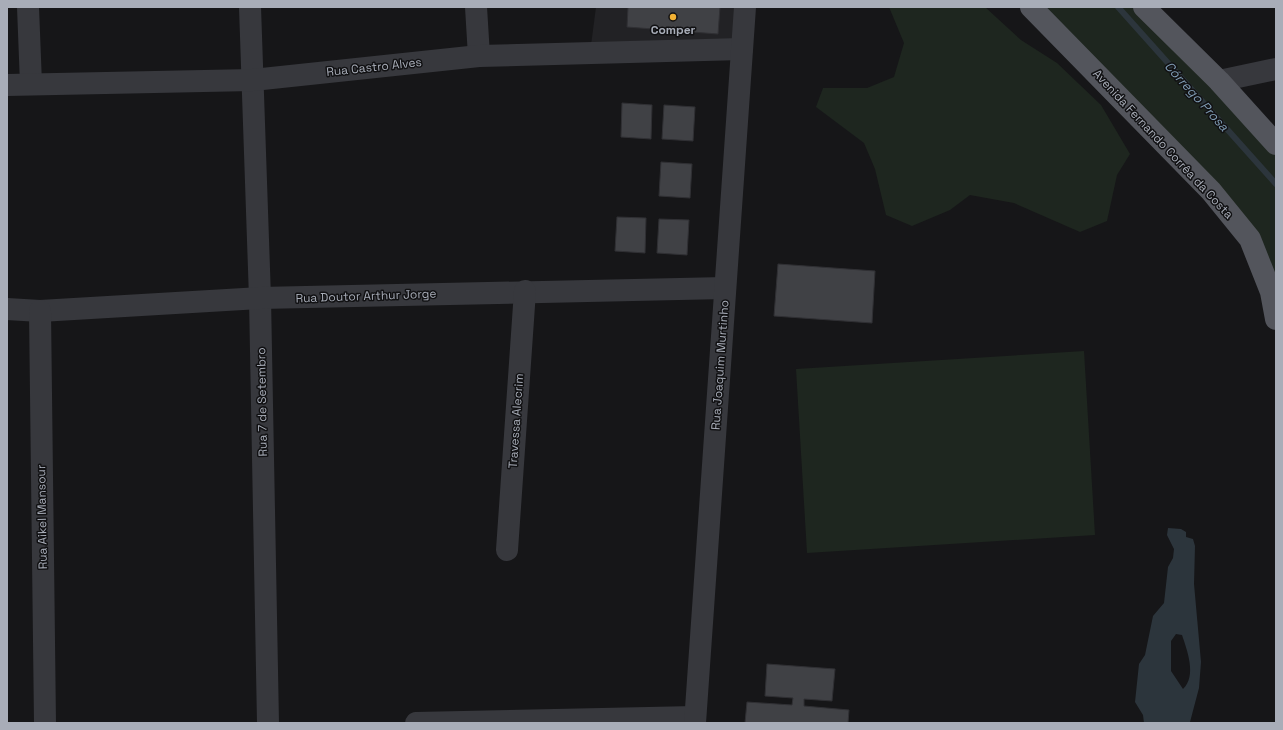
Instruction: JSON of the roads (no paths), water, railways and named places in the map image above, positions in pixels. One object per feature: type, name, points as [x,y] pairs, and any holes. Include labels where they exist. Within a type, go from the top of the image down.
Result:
[{"type":"main road","name":"Avenida Fernando Corrêa da Costa","points":[[1031,7],[1211,191],[1250,239],[1271,292],[1276,319]]},
{"type":"main road","points":[[1144,7],[1219,81],[1276,144]]},
{"type":"street","points":[[28,7],[31,84]]},
{"type":"street","name":"Rua 7 de Setembro","points":[[250,7],[260,298],[268,723]]},
{"type":"street","points":[[476,7],[480,56]]},
{"type":"street","name":"Rua Joaquim Murtinho","points":[[695,720],[745,7]]},
{"type":"street","name":"Rua Castro Alves","points":[[7,85],[253,80],[480,56],[742,49]]},
{"type":"street","points":[[1219,81],[1276,69]]},
{"type":"street","name":"Rua Doutor Arthur Jorge","points":[[7,310],[40,311],[260,298],[525,291],[725,288]]},
{"type":"street","name":"Travessa Alecrim","points":[[507,550],[525,291]]},
{"type":"street","name":"Rua Aikel Mansour","points":[[40,311],[44,723]]},
{"type":"street","points":[[416,723],[695,720]]},
{"type":"waterway","name":"Córrego Prosa","points":[[1118,7],[1276,184]]},
{"type":"place","name":"Comper","points":[[673,17]]}]
